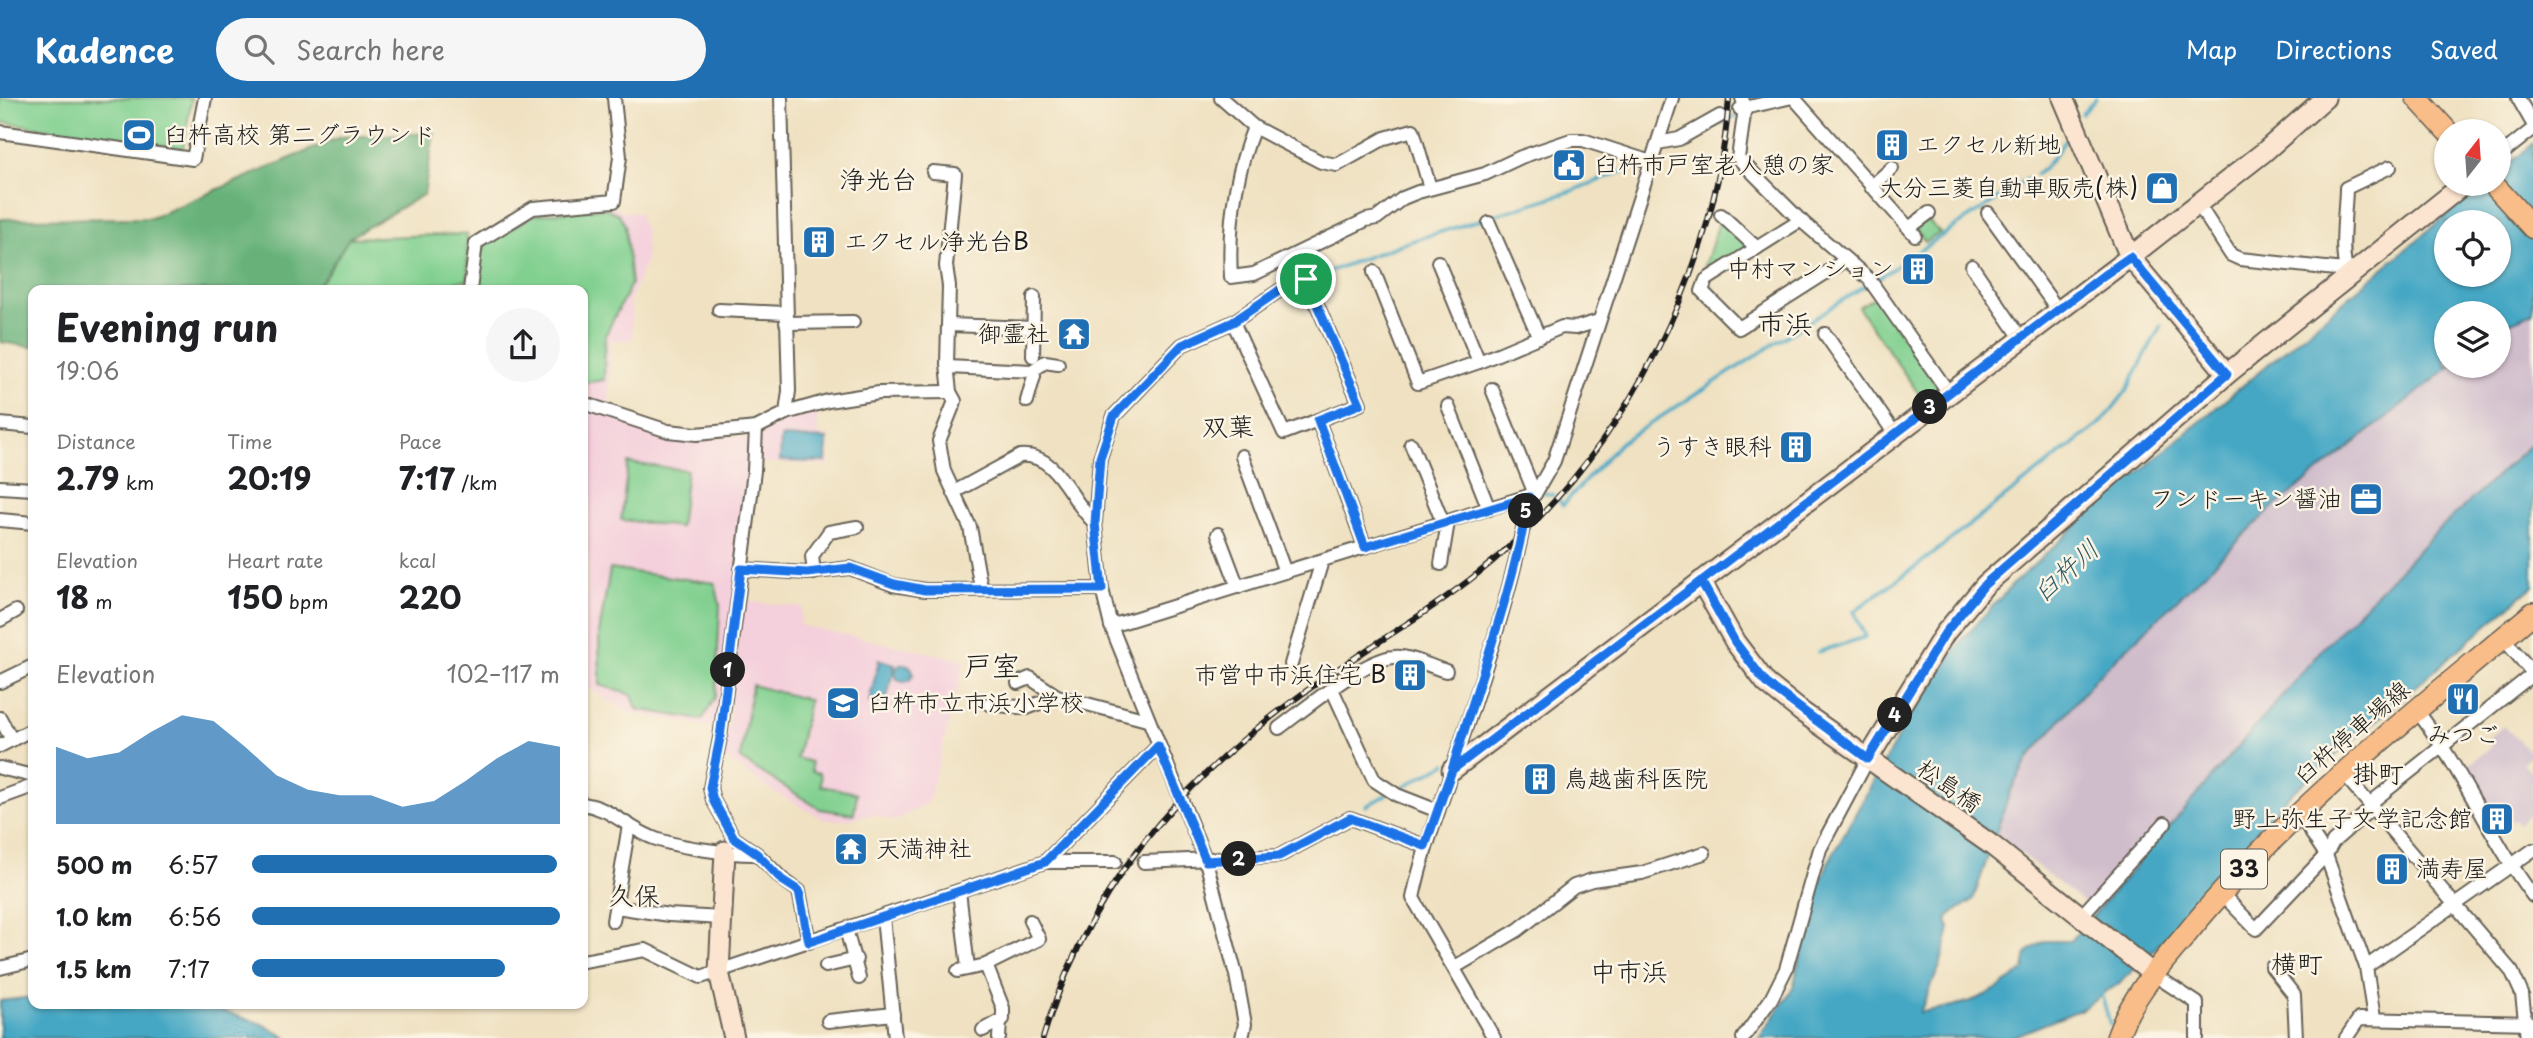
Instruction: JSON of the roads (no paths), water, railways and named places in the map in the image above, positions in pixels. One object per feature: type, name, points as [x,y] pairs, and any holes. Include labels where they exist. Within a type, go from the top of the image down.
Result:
[{"type":"main road","points":[[2417,98],[2436,119]]},
{"type":"main road","points":[[2504,196],[2533,228]]},
{"type":"main road","name":"臼杵停車場線","points":[[2117,1038],[2147,970],[2220,892],[2343,773],[2533,612]]},
{"type":"street","points":[[0,132],[193,159],[205,98]]},
{"type":"street","points":[[471,285],[476,243],[523,212],[533,208],[614,201],[620,157],[614,98]]},
{"type":"street","points":[[781,98],[789,391],[786,413]]},
{"type":"street","points":[[1221,98],[1254,127],[1321,162],[1337,164],[1385,138],[1413,130],[1430,188]]},
{"type":"street","points":[[1494,1038],[1413,898],[1425,846],[1493,643],[1532,496],[1554,461],[1672,98]]},
{"type":"street","points":[[1788,98],[1741,105],[1738,158],[1801,220],[1869,279],[1949,393]]},
{"type":"street","points":[[2063,98],[2130,257],[2227,374]]},
{"type":"street","points":[[1452,770],[2130,257],[2325,98]]},
{"type":"street","points":[[2518,98],[2533,124]]},
{"type":"street","points":[[1797,101],[1912,232],[1929,213]]},
{"type":"street","points":[[1658,143],[1679,139],[1720,116]]},
{"type":"street","points":[[1254,127],[1237,176],[1230,242],[1231,277],[1254,274],[1272,266],[1367,220],[1377,218],[1404,198],[1430,188],[1485,174],[1521,157],[1572,140],[1583,140],[1651,162]]},
{"type":"street","points":[[2511,147],[2533,130]]},
{"type":"street","points":[[2348,273],[2346,188],[2390,167]]},
{"type":"street","points":[[1871,187],[1892,168]]},
{"type":"street","points":[[933,172],[955,174],[946,266],[948,367],[950,392],[954,401],[939,440],[944,471],[970,527],[981,588]]},
{"type":"street","points":[[1743,1038],[1771,999],[1786,969],[1820,849],[1945,633],[1985,584],[2227,374],[2348,273],[2448,196]]},
{"type":"street","points":[[2197,204],[2231,255],[2240,259],[2348,273]]},
{"type":"street","points":[[1988,213],[2058,310]]},
{"type":"street","points":[[1721,215],[1757,248]]},
{"type":"street","points":[[1801,220],[1706,280],[1702,292],[1739,328],[1846,260]]},
{"type":"street","points":[[1489,223],[1539,337]]},
{"type":"street","points":[[1438,262],[1479,362]]},
{"type":"street","points":[[1972,266],[2021,338]]},
{"type":"street","points":[[1374,272],[1418,383],[1479,362],[1562,327],[1575,328],[1599,321]]},
{"type":"street","points":[[1233,322],[1284,433],[1360,404],[1306,279],[1280,290],[1233,322],[1182,345],[1114,416],[1100,458],[1095,523],[1102,589],[1111,626],[1206,861],[1236,975],[1245,1024],[1242,1038]]},
{"type":"street","points":[[1033,356],[1034,296]]},
{"type":"street","points":[[719,310],[853,322]]},
{"type":"street","points":[[948,324],[1034,328]]},
{"type":"street","points":[[1825,334],[1895,434]]},
{"type":"street","points":[[948,367],[1032,371],[1045,362],[1058,364]]},
{"type":"street","points":[[1027,401],[1034,376],[1032,371]]},
{"type":"street","points":[[1492,389],[1532,496]]},
{"type":"street","points":[[588,404],[683,433],[756,428],[786,413],[828,401],[879,393],[950,392]]},
{"type":"street","points":[[1448,407],[1489,509]]},
{"type":"street","points":[[1318,420],[1365,547]]},
{"type":"street","points":[[0,424],[28,427]]},
{"type":"street","points":[[756,428],[720,738],[710,788],[713,800],[734,838],[757,854],[782,880],[799,891],[809,942]]},
{"type":"street","points":[[1411,444],[1446,522],[1441,564]]},
{"type":"street","points":[[954,492],[1020,456],[1030,455],[1049,464],[1095,523]]},
{"type":"street","points":[[1241,456],[1285,572]]},
{"type":"street","points":[[0,486],[28,489]]},
{"type":"street","points":[[1111,626],[1532,496]]},
{"type":"street","points":[[0,520],[28,523]]},
{"type":"street","points":[[814,573],[812,556],[830,532],[857,527]]},
{"type":"street","points":[[1218,534],[1238,587]]},
{"type":"street","points":[[1291,664],[1322,561]]},
{"type":"street","points":[[741,569],[814,573],[850,568],[894,584],[925,590],[981,588],[1037,592],[1102,589]]},
{"type":"street","name":"松島橋","points":[[1701,581],[1735,642],[1766,683],[1872,762],[1993,846],[2147,970]]},
{"type":"street","points":[[0,620],[16,611]]},
{"type":"street","points":[[2220,892],[2256,929],[2326,855],[2333,842],[2372,808],[2373,801],[2533,673],[2503,638]]},
{"type":"street","points":[[1279,728],[1332,689],[1381,660],[1397,656],[1446,671]]},
{"type":"street","points":[[0,682],[28,668]]},
{"type":"street","points":[[1018,683],[1030,678],[1057,695],[1147,720]]},
{"type":"street","points":[[1332,689],[1374,780],[1397,795],[1437,811]]},
{"type":"street","points":[[989,704],[1027,708],[1057,695]]},
{"type":"street","points":[[2417,711],[2445,746],[2472,802],[2511,867],[2533,896]]},
{"type":"street","points":[[0,718],[6,743],[28,732]]},
{"type":"street","points":[[1045,862],[1158,746]]},
{"type":"street","points":[[0,768],[28,775]]},
{"type":"street","points":[[2343,773],[2512,972],[2530,1023],[2527,1038]]},
{"type":"street","points":[[0,798],[28,788]]},
{"type":"street","points":[[588,805],[610,811],[653,838],[757,854]]},
{"type":"street","points":[[2299,814],[2326,855],[2366,967],[2374,1018]]},
{"type":"street","points":[[1144,862],[1279,856],[1350,818],[1425,846]]},
{"type":"street","points":[[2084,917],[2165,823]]},
{"type":"street","points":[[613,921],[629,825]]},
{"type":"street","points":[[2366,967],[2533,850]]},
{"type":"street","points":[[725,851],[719,972],[734,1038]]},
{"type":"street","points":[[1455,967],[1518,930],[1574,886],[1592,880],[1642,873],[1704,853]]},
{"type":"street","points":[[588,960],[645,950],[701,977],[1045,862],[1115,862]]},
{"type":"street","points":[[959,891],[963,970],[986,965],[1039,939],[1030,921]]},
{"type":"street","points":[[616,907],[669,915],[722,918]]},
{"type":"street","points":[[883,917],[895,1038]]},
{"type":"street","points":[[846,929],[859,978]]},
{"type":"street","points":[[826,966],[856,959]]},
{"type":"street","points":[[0,968],[28,961]]},
{"type":"street","points":[[983,1030],[1003,1019],[1003,1009],[986,965]]},
{"type":"street","points":[[2272,967],[2294,995],[2296,1038]]},
{"type":"street","points":[[2147,970],[2197,1003],[2197,1038]]},
{"type":"street","points":[[828,1021],[892,1014]]},
{"type":"street","points":[[2346,1038],[2359,1019],[2530,1023]]},
{"type":"street","points":[[999,1038],[1000,1021]]},
{"type":"water","name":"臼杵川","points":[[2533,144],[2533,313],[2511,322],[2511,301],[2434,301],[2436,378],[2269,511],[2095,679],[2029,757],[2010,792],[1973,900],[1950,915],[1946,922],[1950,929],[1940,966],[1920,1012],[1950,1007],[1987,994],[2024,970],[2027,952],[2045,941],[2071,941],[2323,648],[2436,532],[2533,442],[2533,586],[2286,798],[2148,957],[2118,984],[2082,1009],[2010,1038],[1759,1038],[1793,988],[1812,905],[1828,863],[1912,712],[1965,636],[2014,583],[2095,509],[2434,226],[2434,287],[2511,287],[2511,210],[2453,210],[2470,196],[2511,196],[2511,162]]},
{"type":"water","points":[[781,437],[827,439],[826,462],[780,461]]},
{"type":"water","points":[[879,660],[895,664],[885,706],[869,702]]},
{"type":"water","points":[[904,664],[910,667],[913,673],[910,679],[904,682],[898,679],[895,673],[898,667]]},
{"type":"water","points":[[28,998],[28,1009],[217,1009],[262,1024],[288,1038],[0,1038],[0,1001]]},
{"type":"waterway","points":[[2082,114],[2096,98]]},
{"type":"waterway","points":[[1712,127],[1738,116]]},
{"type":"waterway","points":[[2036,174],[2044,169],[2067,138]]},
{"type":"waterway","points":[[1314,277],[1402,244],[1566,193],[1642,164]]},
{"type":"waterway","points":[[1877,279],[2027,179]]},
{"type":"waterway","points":[[1559,500],[1563,505],[1620,443],[1866,285]]},
{"type":"waterway","points":[[1818,652],[1865,637],[1854,611],[1918,565],[2103,421],[2127,390],[2161,325]]},
{"type":"waterway","points":[[1545,493],[1553,495]]},
{"type":"waterway","points":[[1401,788],[1447,763]]},
{"type":"waterway","points":[[1366,806],[1386,795]]},
{"type":"waterway","points":[[2101,993],[2110,1024]]},
{"type":"railway","points":[[1043,1038],[1065,977],[1091,922],[1123,871],[1159,824],[1199,780],[1292,701],[1475,576],[1541,516],[1584,465],[1623,410],[1656,352],[1684,291],[1706,227],[1721,163],[1729,98]]},
{"type":"place","name":"臼杵高校 第二グラウンド","points":[[139,135]]},
{"type":"place","name":"エクセル新地","points":[[1892,145]]},
{"type":"place","name":"臼杵市戸室老人憩の家","points":[[1569,165]]},
{"type":"place","name":"大分三菱自動車販売(株)","points":[[2162,188]]},
{"type":"place","name":"エクセル浄光台B","points":[[819,242]]},
{"type":"place","name":"中村マンション","points":[[1918,269]]},
{"type":"place","name":"御霊社","points":[[1074,334]]},
{"type":"place","name":"うすき眼科","points":[[1796,447]]},
{"type":"place","name":"フンドーキン醤油","points":[[2366,499]]},
{"type":"place","name":"市営中市浜住宅 B","points":[[1410,675]]},
{"type":"place","name":"みつご","points":[[2463,699]]},
{"type":"place","name":"臼杵市立市浜小学校","points":[[843,703]]},
{"type":"place","name":"鳥越歯科医院","points":[[1540,779]]},
{"type":"place","name":"野上弥生子文学記念館","points":[[2497,819]]},
{"type":"place","name":"天満神社","points":[[851,849]]},
{"type":"place","name":"満寿屋","points":[[2392,869]]},
{"type":"district","name":"浄光台","points":[[878,180]]},
{"type":"district","name":"市浜","points":[[1785,324]]},
{"type":"district","name":"双葉","points":[[1228,427]]},
{"type":"district","name":"戸室","points":[[992,666]]},
{"type":"district","name":"掛町","points":[[2378,774]]},
{"type":"district","name":"久保","points":[[634,896]]},
{"type":"district","name":"横町","points":[[2297,964]]},
{"type":"district","name":"中市浜","points":[[1629,972]]}]
